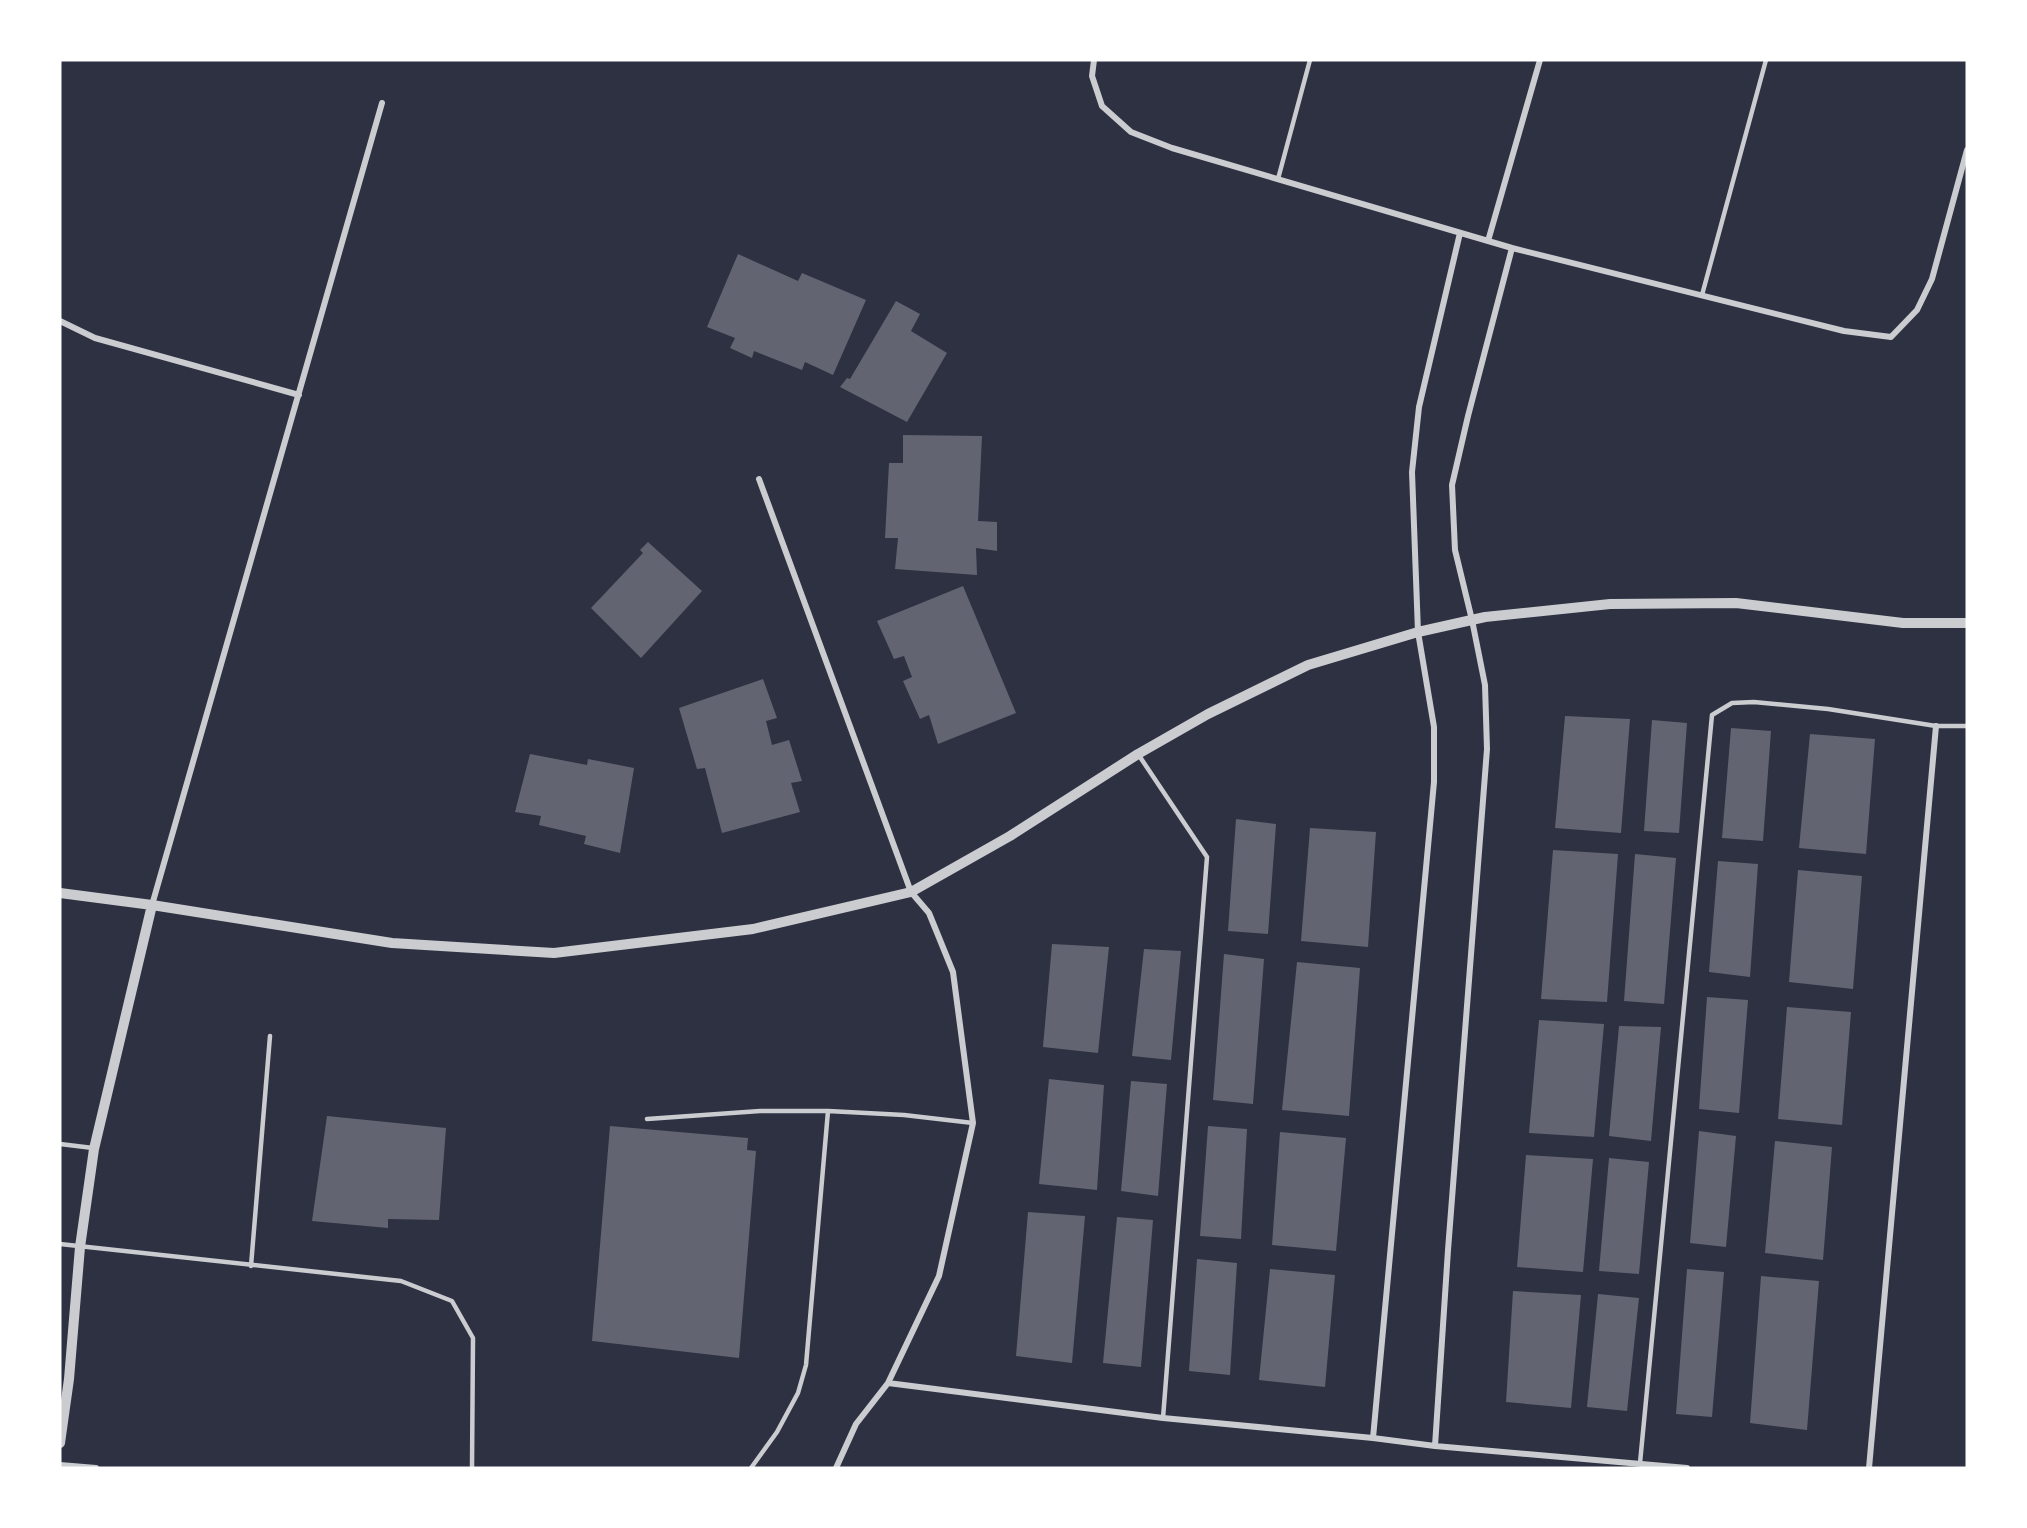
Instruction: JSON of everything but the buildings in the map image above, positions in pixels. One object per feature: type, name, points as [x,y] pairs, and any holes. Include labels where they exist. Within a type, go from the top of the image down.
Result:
[{"type":"street","points":[[1094,60],[1092,76],[1102,106],[1131,132],[1172,148],[1512,248],[1844,331],[1891,337],[1917,310],[1932,279],[1967,150]]},
{"type":"street","points":[[1488,241],[1540,60]]},
{"type":"street","points":[[60,1443],[69,1379],[80,1247],[94,1149],[153,904],[382,103]]},
{"type":"street","points":[[1373,1438],[1434,782],[1434,727],[1418,632],[1412,472],[1418,418],[1460,233]]},
{"type":"street","points":[[1435,1446],[1487,749],[1485,685],[1455,550],[1452,485],[1512,248]]},
{"type":"street","points":[[60,321],[95,338],[299,395]]},
{"type":"street","points":[[759,479],[911,892],[929,913],[953,972],[973,1123],[939,1276],[888,1383],[856,1424],[836,1468]]},
{"type":"street","points":[[60,893],[153,904],[392,943],[554,953],[753,929],[911,892],[1010,836],[1138,754],[1208,714],[1308,665],[1418,632],[1472,620],[1610,604],[1736,603],[1903,623],[1967,624]]},
{"type":"street","points":[[1869,1468],[1936,726]]},
{"type":"street","points":[[888,1383],[1163,1418],[1435,1446],[1687,1468]]},
{"type":"street","points":[[60,1465],[96,1468]]},
{"type":"lane","points":[[1278,179],[1310,60]]},
{"type":"lane","points":[[1702,295],[1766,60]]},
{"type":"lane","points":[[1640,1463],[1712,715],[1732,703],[1754,702],[1936,726],[1967,726]]},
{"type":"lane","points":[[1138,754],[1207,857],[1163,1418]]},
{"type":"lane","points":[[251,1266],[270,1036]]},
{"type":"lane","points":[[647,1119],[760,1111],[828,1111],[904,1114],[973,1123]]},
{"type":"lane","points":[[751,1468],[777,1432],[798,1393],[806,1365],[828,1111]]},
{"type":"lane","points":[[60,1144],[94,1149]]},
{"type":"lane","points":[[60,1244],[401,1281],[452,1301],[473,1338],[472,1468]]}]
